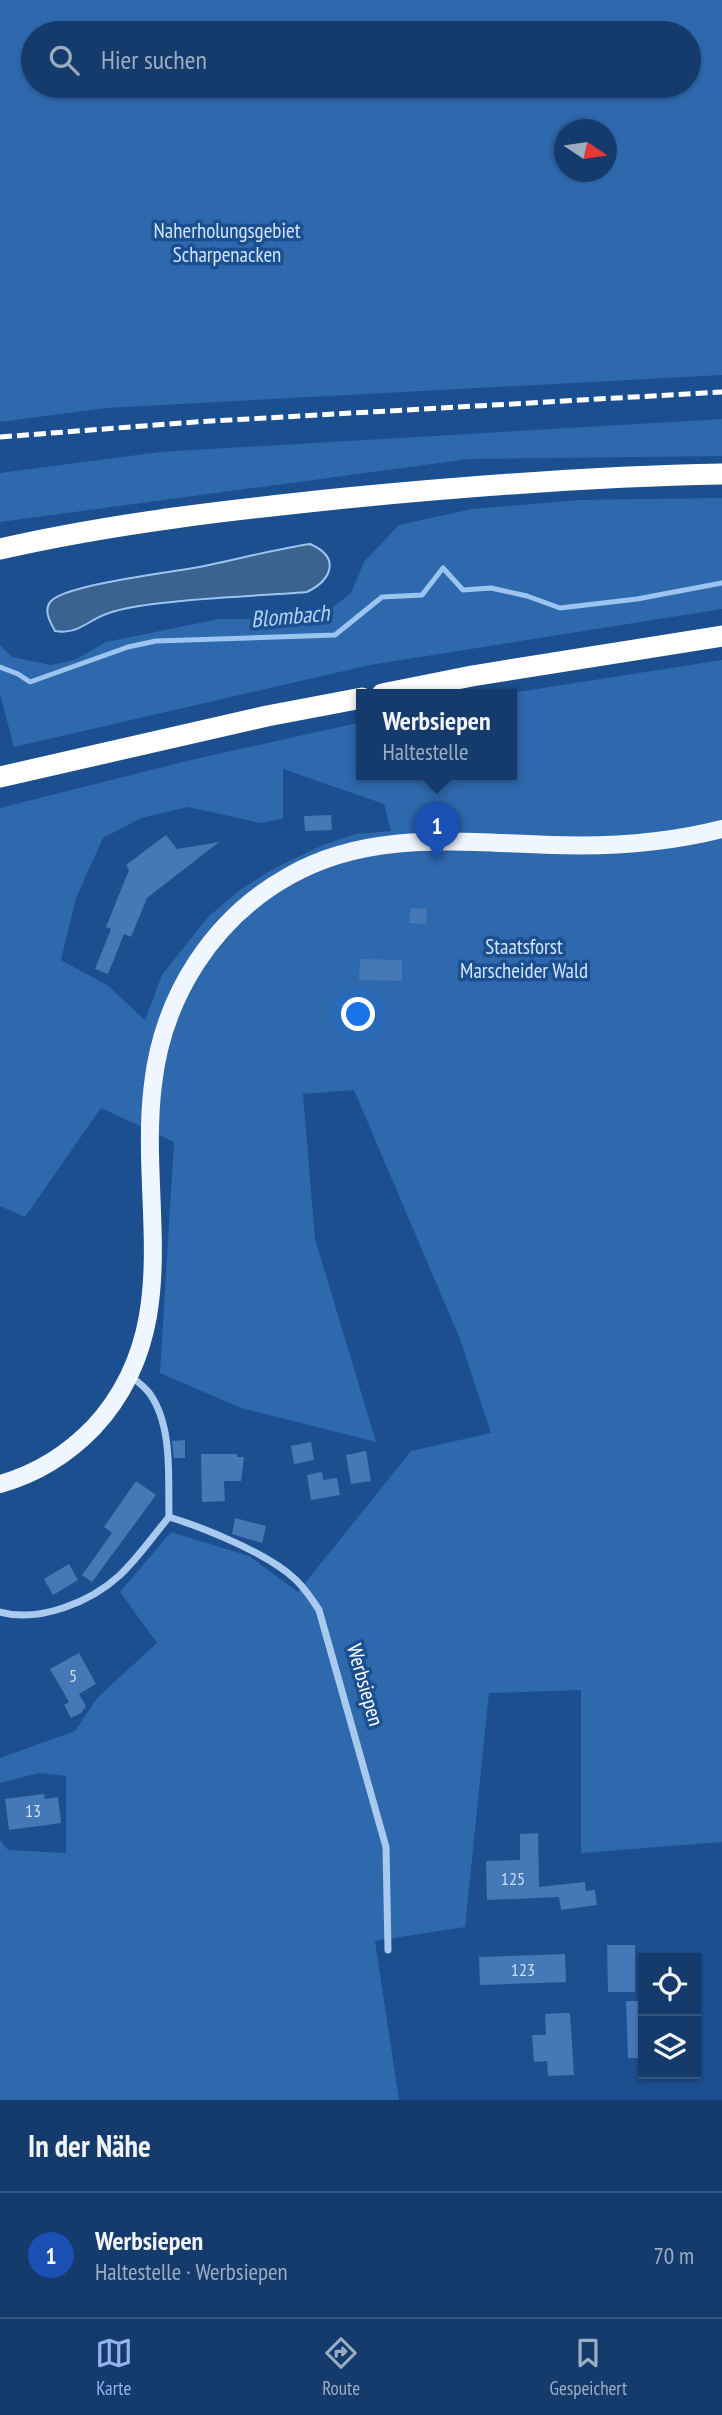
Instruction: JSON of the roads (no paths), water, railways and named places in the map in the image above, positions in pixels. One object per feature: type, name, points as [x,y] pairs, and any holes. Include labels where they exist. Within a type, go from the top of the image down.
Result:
[{"type":"highway","points":[[0,549],[35,541],[246,508],[461,487],[722,474]]},
{"type":"highway","points":[[407,689],[722,636]]},
{"type":"highway","points":[[0,777],[267,716],[356,699]]},
{"type":"main road","points":[[0,1484],[34,1472],[73,1447],[115,1403],[130,1376],[145,1331],[152,1295],[155,1246],[150,1132],[152,1094],[159,1049],[179,991],[200,956],[229,920],[289,876],[334,857],[380,845],[448,841],[619,845],[722,829]]},
{"type":"street","points":[[0,1612],[19,1616],[50,1611],[83,1599],[103,1588],[121,1574],[169,1517],[167,1451],[163,1425],[151,1395],[130,1376]]},
{"type":"street","name":"Werbsiepen","points":[[169,1517],[228,1540],[281,1568],[308,1593],[319,1610],[386,1847],[388,1950]]},
{"type":"waterway","name":"Blombach","points":[[0,667],[30,682],[128,647],[156,641],[335,635],[382,597],[422,595],[443,568],[463,590],[491,588],[527,596],[560,608],[637,599],[722,583]]},
{"type":"railway","points":[[0,437],[195,422],[722,392]]},
{"type":"place","name":"Werbsiepen","points":[[437,860]]},
{"type":"park label","name":"Naherholungsgebiet Scharpenacken","points":[[227,243]]},
{"type":"park label","name":"Staatsforst Marscheider Wald","points":[[524,959]]}]
